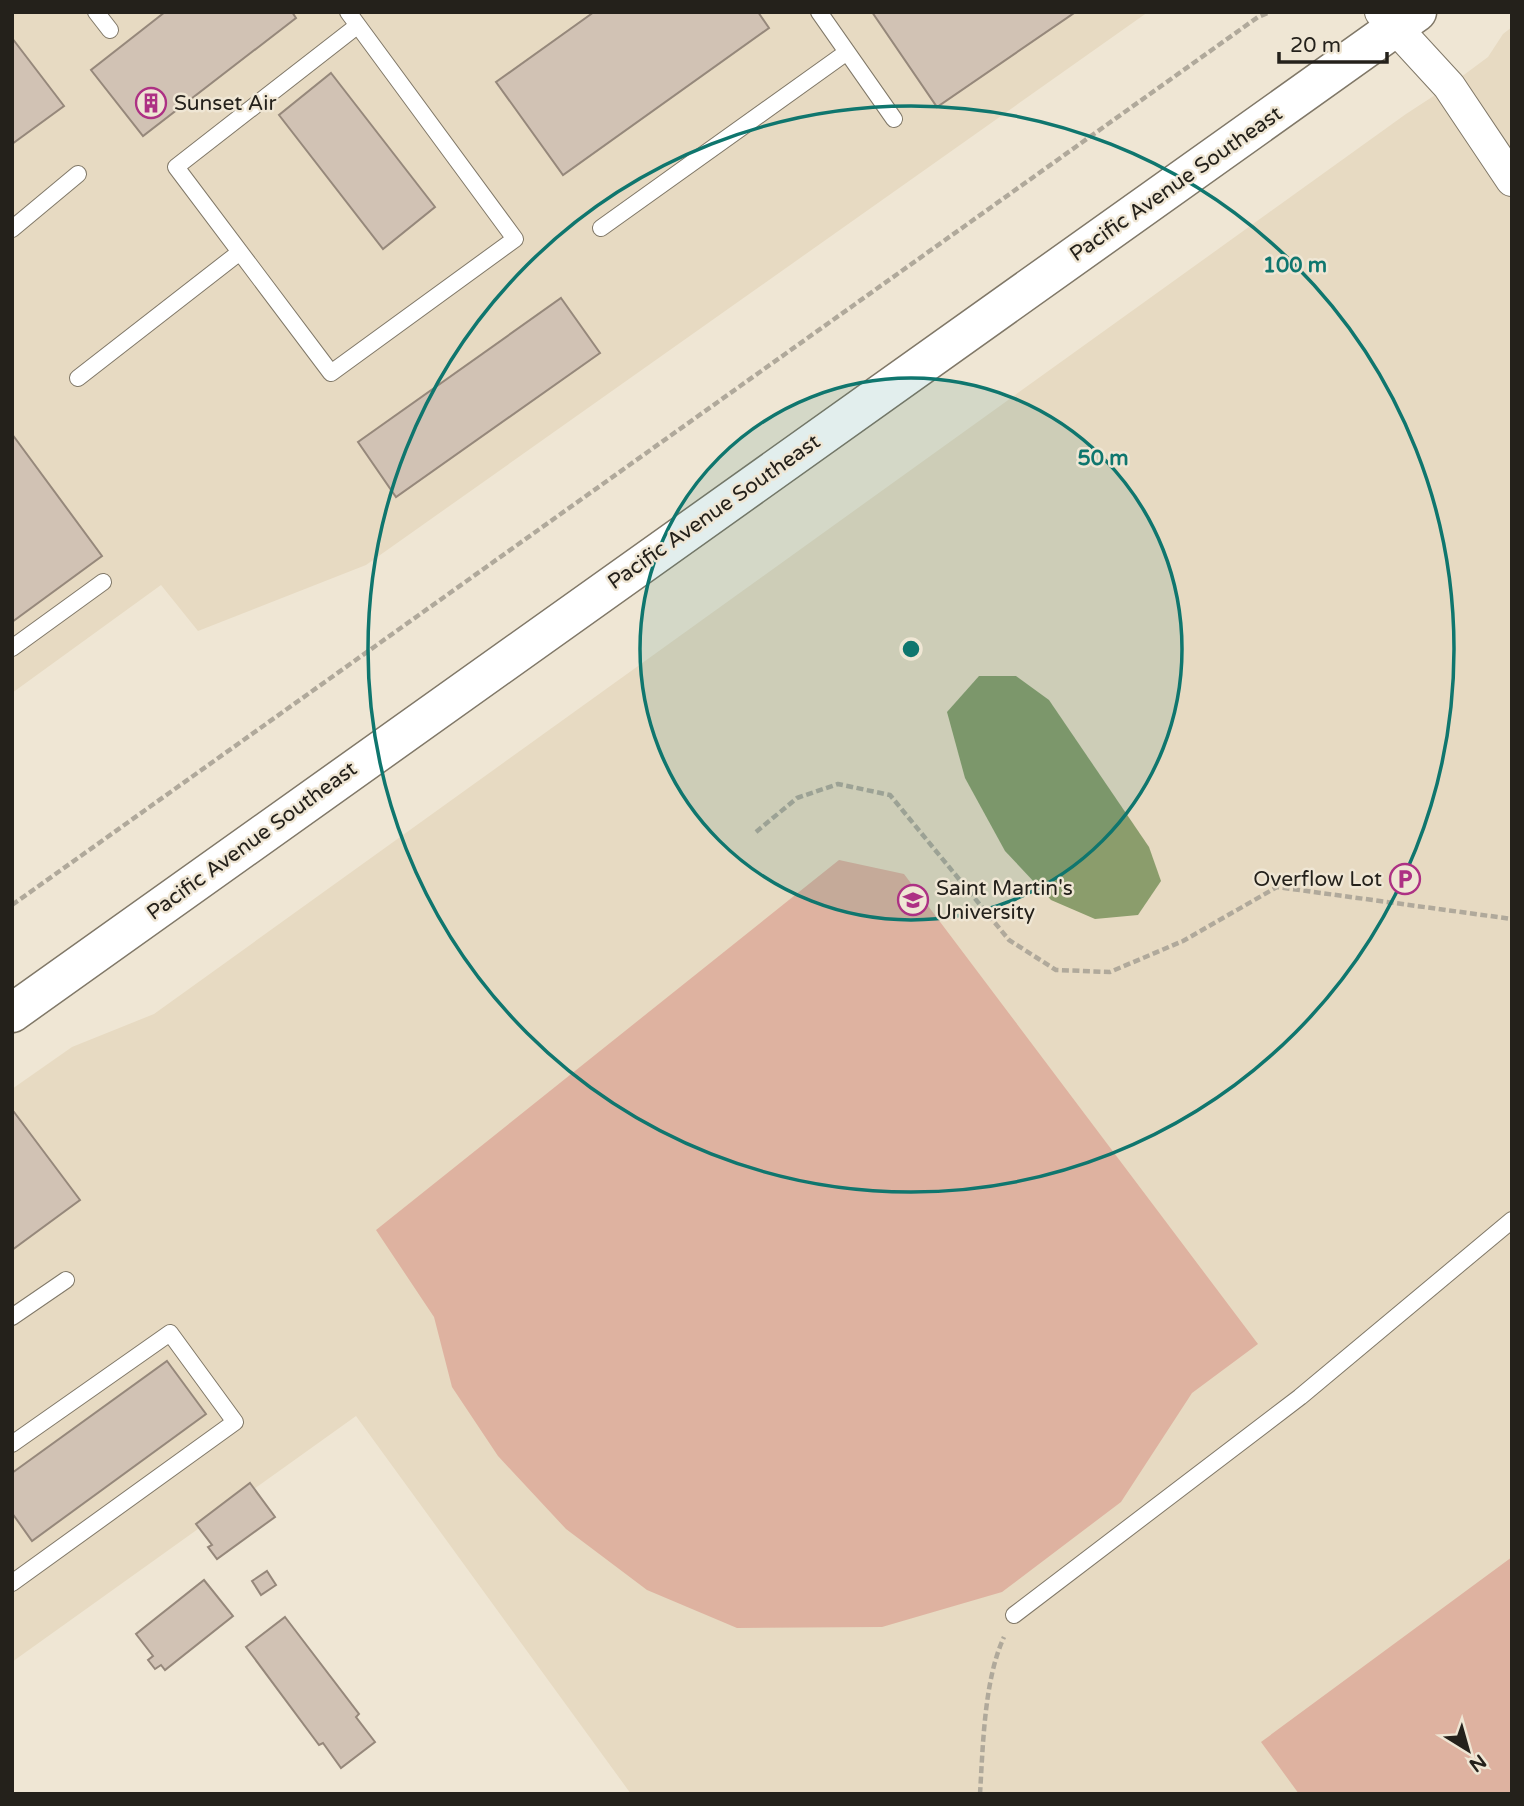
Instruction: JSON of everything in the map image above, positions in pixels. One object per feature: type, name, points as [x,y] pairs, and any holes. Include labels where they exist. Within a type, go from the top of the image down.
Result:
[{"type":"main road","name":"Pacific Avenue Southeast","points":[[12,1013],[1398,17]]},
{"type":"street","points":[[1398,17],[1449,86],[1512,180]]},
{"type":"lane","points":[[96,12],[110,30]]},
{"type":"lane","points":[[819,12],[894,119]]},
{"type":"lane","points":[[352,19],[515,239],[331,373],[176,167],[352,19]]},
{"type":"lane","points":[[601,228],[846,52]]},
{"type":"lane","points":[[12,229],[78,174]]},
{"type":"lane","points":[[78,378],[240,252]]},
{"type":"lane","points":[[12,648],[103,582]]},
{"type":"lane","points":[[1014,1615],[1300,1397],[1512,1220]]},
{"type":"lane","points":[[12,1317],[66,1280]]},
{"type":"lane","points":[[12,1444],[170,1333],[234,1422],[12,1583]]},
{"type":"path","points":[[12,905],[1247,25],[1270,12]]},
{"type":"path","points":[[756,832],[797,798],[838,784],[890,795],[1009,940],[1056,970],[1110,972],[1183,941],[1277,887],[1512,919]]},
{"type":"path","points":[[980,1794],[994,1658],[1014,1615]]},
{"type":"shaded area","points":[[12,12],[1148,12],[366,565],[198,631],[161,585],[12,693]]},
{"type":"shaded area","name":"Saint Martin's University","points":[[1512,27],[1512,1794],[631,1794],[356,1416],[12,1662],[12,1089],[72,1047],[154,1014],[1406,114],[1449,86],[1488,57],[1503,34]]},
{"type":"shaded area","points":[[979,676],[1016,676],[1049,700],[1149,847],[1161,881],[1138,915],[1095,919],[1051,900],[1005,851],[965,778],[947,712]]},
{"type":"shaded area","points":[[839,860],[904,874],[1258,1344],[1192,1393],[1121,1502],[1002,1592],[882,1627],[737,1628],[647,1590],[566,1529],[498,1456],[452,1387],[434,1317],[376,1230]]},
{"type":"shaded area","points":[[1512,1557],[1512,1794],[1299,1794],[1261,1742]]},
{"type":"building","name":"Sunset Air","points":[[165,12],[292,12],[296,18],[143,136],[91,70]]},
{"type":"building","points":[[594,12],[758,12],[769,28],[563,175],[496,82]]},
{"type":"building","points":[[872,12],[1073,12],[1074,13],[937,107]]},
{"type":"building","points":[[12,38],[64,106],[12,144]]},
{"type":"building","points":[[331,73],[435,207],[383,249],[279,115]]},
{"type":"building","points":[[561,298],[600,353],[396,497],[358,442]]},
{"type":"building","points":[[12,434],[102,556],[12,622]]},
{"type":"building","points":[[14,1112],[80,1200],[12,1250],[12,1113]]},
{"type":"building","points":[[167,1361],[206,1414],[32,1541],[12,1513],[12,1473]]},
{"type":"building","points":[[250,1483],[275,1517],[217,1559],[208,1547],[212,1545],[196,1524]]},
{"type":"building","points":[[267,1571],[276,1585],[261,1595],[252,1581]]},
{"type":"building","points":[[204,1580],[233,1616],[165,1670],[161,1665],[155,1669],[148,1660],[153,1656],[136,1634]]},
{"type":"building","points":[[285,1617],[359,1714],[356,1717],[375,1742],[341,1768],[323,1743],[319,1745],[246,1647]]},
{"type":"place","name":"Sunset Air","points":[[151,103]]},
{"type":"place","name":"Overflow Lot","points":[[1405,879]]},
{"type":"place","name":"Saint Martin's University","points":[[913,900]]}]
